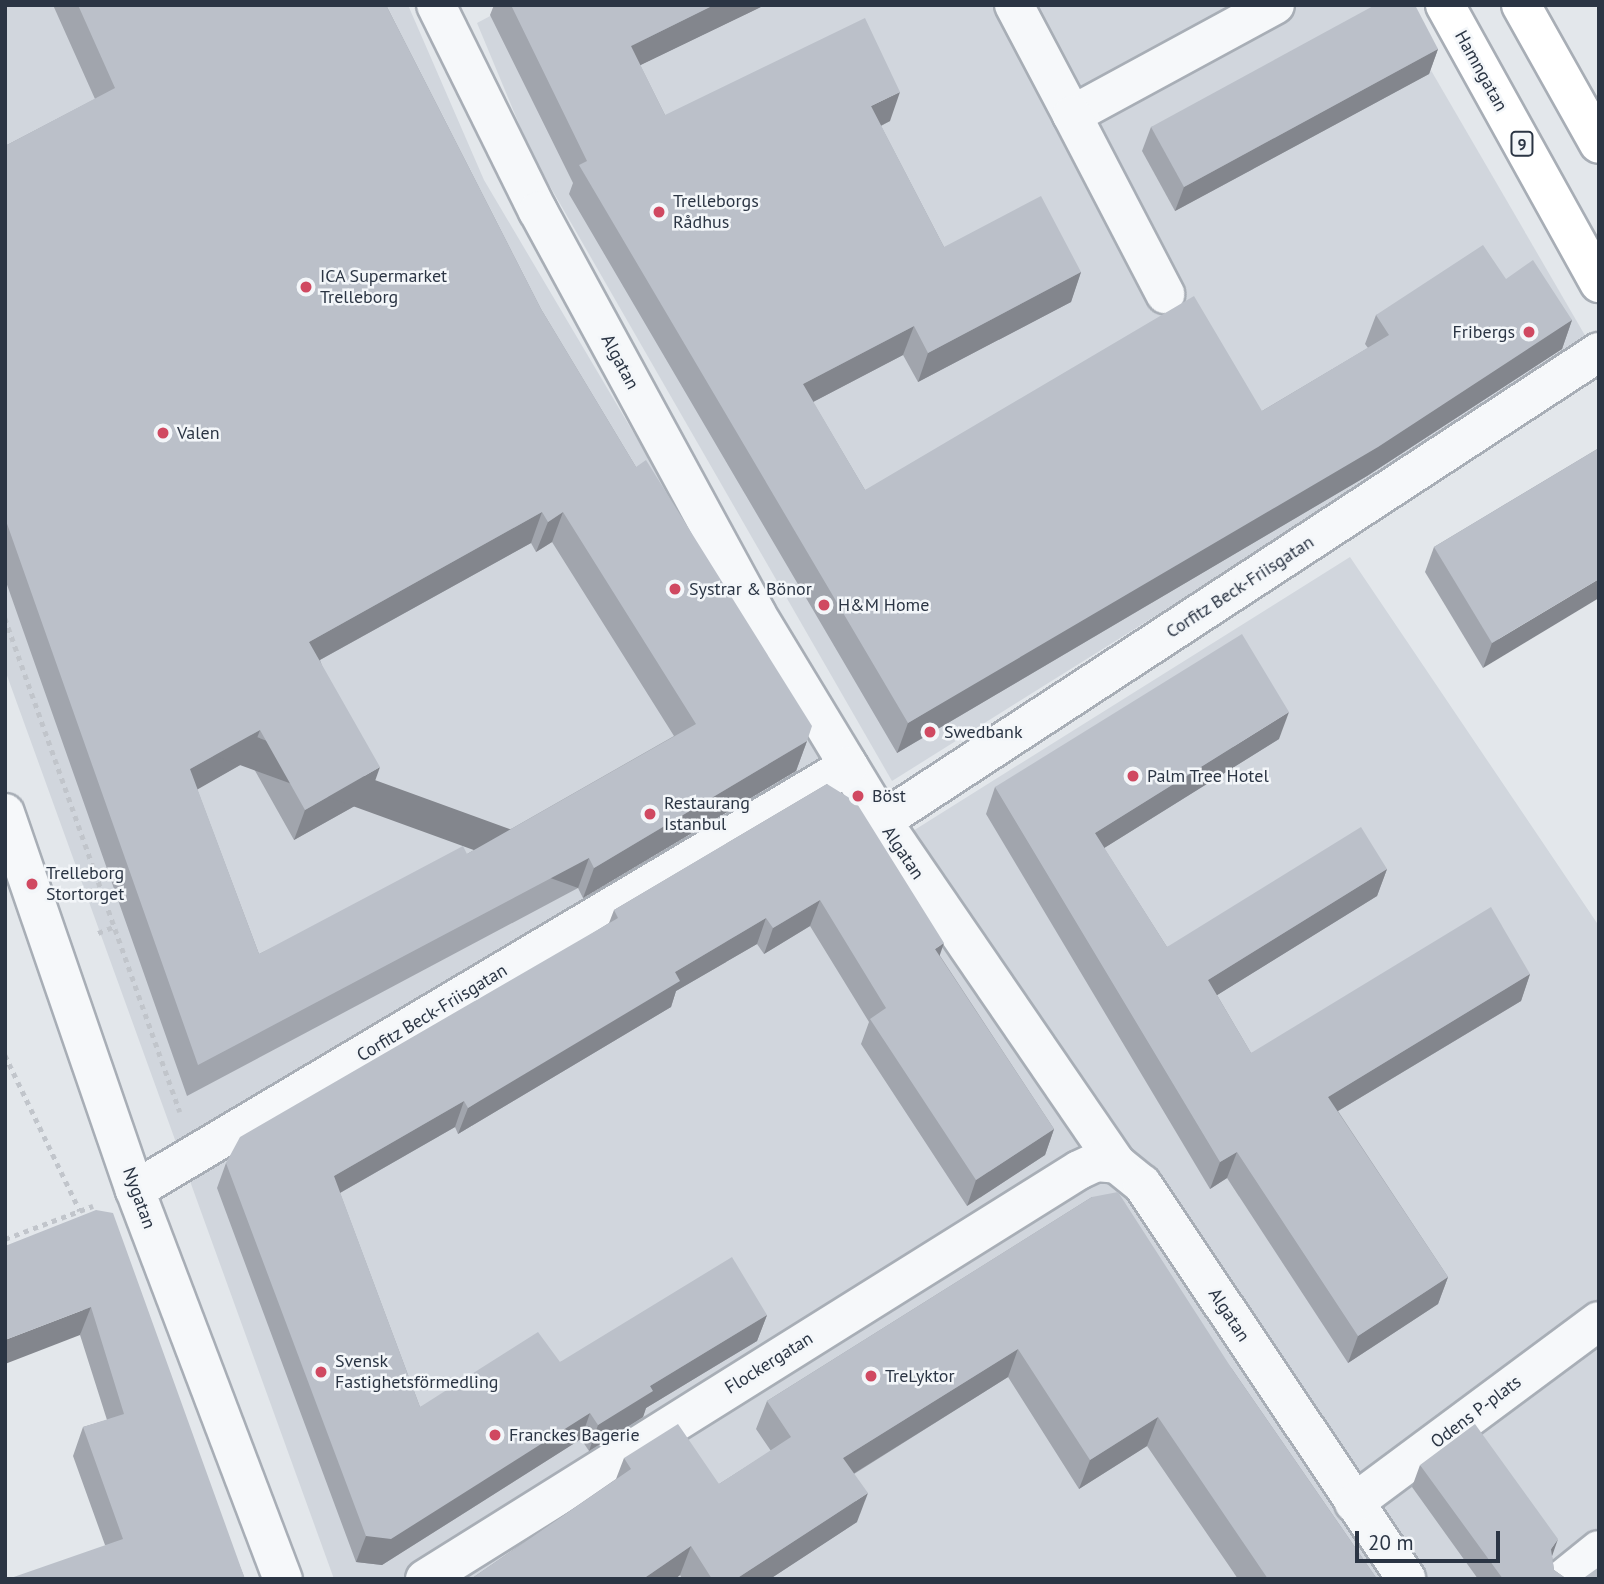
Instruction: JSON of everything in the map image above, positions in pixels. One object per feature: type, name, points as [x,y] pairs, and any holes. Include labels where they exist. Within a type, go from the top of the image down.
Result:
[{"type":"main road","name":"Hamngatan","points":[[1445,5],[1599,283]]},
{"type":"main road","points":[[1521,5],[1599,144]]},
{"type":"street","name":"Algatan","points":[[436,5],[538,211],[749,601],[881,821],[1117,1164],[1142,1184],[1406,1579]]},
{"type":"street","points":[[1014,5],[1165,294]]},
{"type":"street","points":[[1072,115],[1275,5]]},
{"type":"street","name":"Corfitz Beck-Friisgatan","points":[[881,821],[1599,352]]},
{"type":"street","name":"Corfitz Beck-Friisgatan","points":[[135,1190],[848,766]]},
{"type":"street","name":"Nygatan","points":[[5,813],[135,1190],[283,1579]]},
{"type":"street","name":"Flockergatan","points":[[425,1579],[1079,1170],[1096,1162],[1117,1164]]},
{"type":"street","name":"Odens P-plats","points":[[1354,1503],[1599,1321]]},
{"type":"street","points":[[1563,1579],[1599,1550]]},
{"type":"path","points":[[5,618],[179,1109],[202,1150]]},
{"type":"path","points":[[98,933],[113,927]]},
{"type":"path","points":[[5,1055],[80,1211]]},
{"type":"path","points":[[5,1239],[135,1190]]},
{"type":"shaded area","points":[[5,5],[408,5],[484,180],[881,851],[1350,557],[1599,926],[1599,1579],[334,1579],[5,670]]},
{"type":"shaded area","points":[[511,5],[1393,5],[1590,344],[892,781],[532,155],[477,23]]},
{"type":"building","points":[[78,5],[386,5],[541,309],[636,467],[646,460],[812,726],[807,741],[594,868],[589,858],[198,1065],[5,518],[5,146],[115,88]],"holes":[[[542,512],[548,522],[563,512],[696,724],[467,854],[463,846],[259,954],[190,769],[260,730],[305,810],[380,767],[309,642]]]},
{"type":"building","points":[[511,5],[714,5],[631,46],[665,115],[865,18],[900,92],[871,106],[944,247],[1041,196],[1081,272],[928,353],[914,326],[803,384],[865,490],[1194,296],[1262,411],[1389,335],[1376,315],[1483,245],[1506,279],[1533,260],[1572,320],[1378,447],[908,723],[579,165],[587,161]]},
{"type":"building","points":[[1375,5],[1415,5],[1438,49],[1184,187],[1151,127]]},
{"type":"building","points":[[1599,448],[1599,579],[1492,643],[1434,547]]},
{"type":"building","points":[[1242,634],[1289,712],[1095,833],[1167,947],[1361,827],[1387,869],[1208,980],[1251,1053],[1491,907],[1530,974],[1328,1097],[1448,1277],[1358,1336],[1237,1152],[1220,1162],[995,787]]},
{"type":"building","points":[[827,784],[856,802],[944,943],[935,949],[1054,1129],[976,1180],[870,1019],[886,1008],[820,900],[773,928],[766,918],[675,972],[680,981],[468,1108],[464,1101],[334,1176],[420,1407],[538,1332],[560,1362],[732,1257],[767,1315],[650,1386],[653,1391],[598,1425],[590,1413],[391,1539],[366,1536],[226,1163],[240,1137],[618,918],[614,910]]},
{"type":"building","points":[[1118,1192],[1232,1369],[1377,1579],[1268,1579],[1158,1417],[1090,1460],[1018,1349],[843,1458],[868,1493],[736,1579],[712,1579],[691,1546],[643,1579],[471,1579],[631,1469],[624,1458],[678,1424],[719,1484],[791,1437],[767,1401],[1092,1197]]},
{"type":"building","points":[[96,1210],[113,1213],[245,1579],[8,1579],[123,1539],[83,1427],[124,1414],[91,1307],[5,1340],[5,1246]]},
{"type":"building","points":[[1475,1424],[1558,1539],[1551,1549],[1554,1570],[1564,1577],[1585,1577],[1599,1567],[1599,1579],[1503,1579],[1420,1465]]},
{"type":"place","name":"Trelleborgs Rådhus","points":[[659,212]]},
{"type":"place","name":"ICA Supermarket Trelleborg","points":[[306,287]]},
{"type":"place","name":"Fribergs","points":[[1529,332]]},
{"type":"place","name":"Valen","points":[[163,433]]},
{"type":"place","name":"Systrar & Bönor","points":[[675,589]]},
{"type":"place","name":"H&M Home","points":[[824,605]]},
{"type":"place","name":"Swedbank","points":[[930,732]]},
{"type":"place","name":"Palm Tree Hotel","points":[[1133,776]]},
{"type":"place","name":"Böst","points":[[858,796]]},
{"type":"place","name":"Restaurang Istanbul","points":[[650,814]]},
{"type":"place","name":"Trelleborg Stortorget","points":[[32,884]]},
{"type":"place","name":"Svensk Fastighetsförmedling","points":[[321,1372]]},
{"type":"place","name":"TreLyktor","points":[[871,1376]]},
{"type":"place","name":"Franckes Bagerie","points":[[495,1435]]}]
